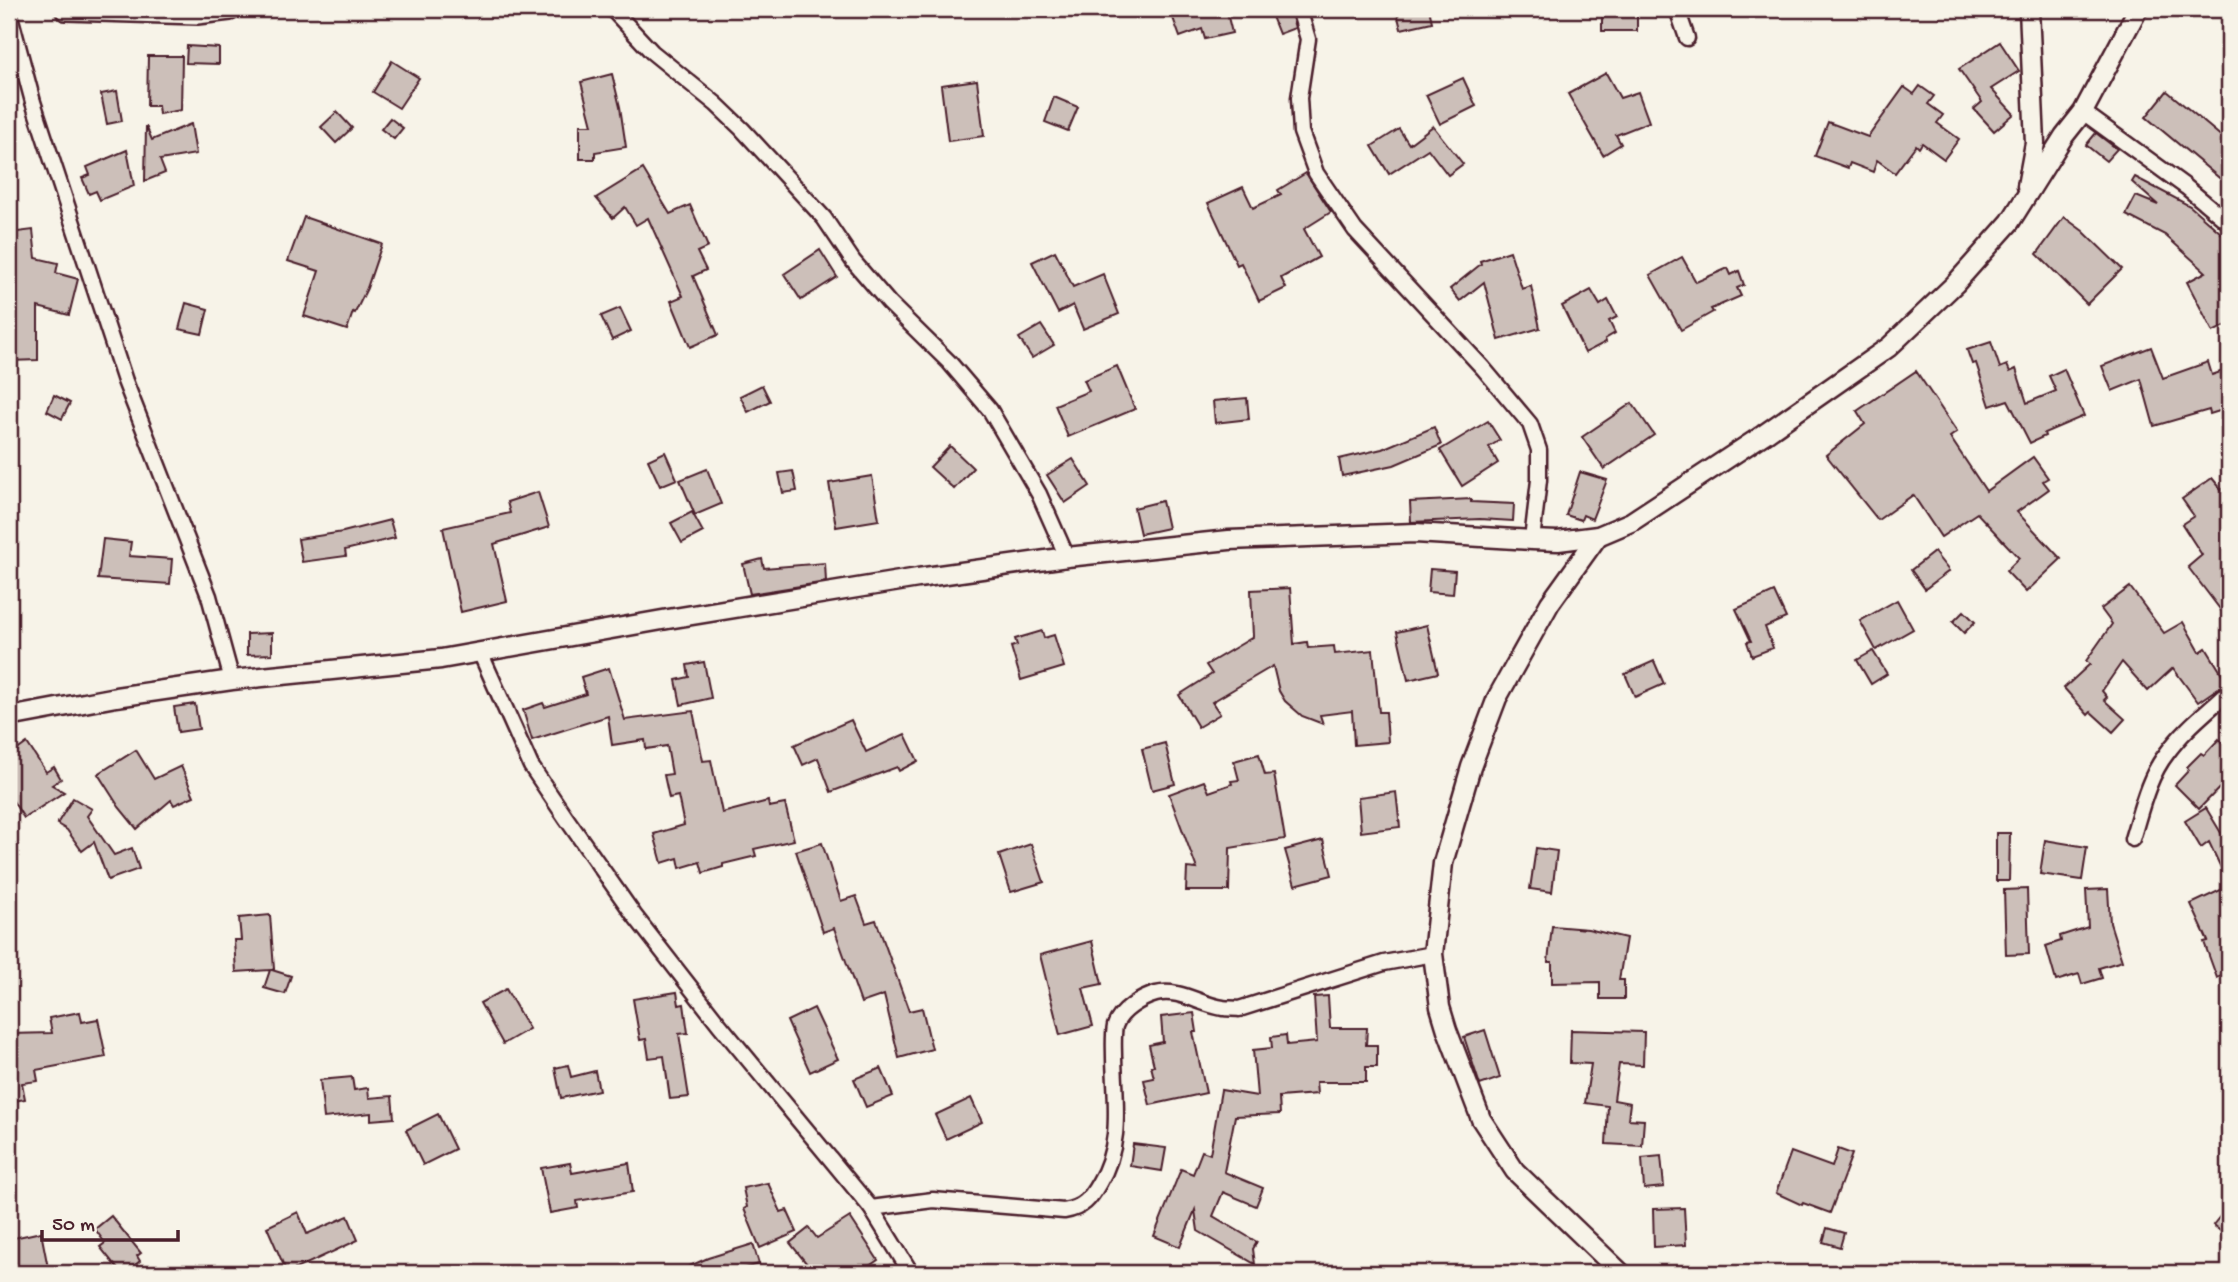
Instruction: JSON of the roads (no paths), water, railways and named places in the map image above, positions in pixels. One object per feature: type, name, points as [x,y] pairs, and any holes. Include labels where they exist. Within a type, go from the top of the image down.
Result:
[{"type":"main road","points":[[66,9],[197,12],[230,9]]},
{"type":"street","points":[[612,9],[652,52],[742,129],[824,218],[853,261],[889,303],[949,362],[990,410],[1039,494],[1067,557]]},
{"type":"street","points":[[1299,9],[1308,39],[1299,98],[1301,132],[1316,173],[1355,230],[1483,368],[1530,424],[1539,450],[1539,480],[1532,540]]},
{"type":"street","points":[[1677,9],[1687,38]]},
{"type":"street","points":[[2024,200],[2035,144],[2029,9]]},
{"type":"street","points":[[9,717],[116,697],[232,680],[441,659],[892,582],[1067,557],[1228,540],[1455,535],[1558,541],[1598,536],[1631,522],[1763,435],[1889,346],[1955,284],[2010,222],[2082,112],[2138,9]]},
{"type":"street","points":[[9,12],[52,163],[125,381],[209,596],[232,680]]},
{"type":"street","points":[[2082,112],[2186,187],[2229,223]]},
{"type":"street","points":[[2035,121],[2040,133],[2046,138],[2053,141],[2064,136]]},
{"type":"street","points":[[1598,536],[1550,603],[1497,698],[1471,766],[1443,863],[1433,954],[1440,1007],[1481,1119],[1516,1171],[1621,1273]]},
{"type":"street","points":[[480,652],[531,766],[634,915],[719,1024],[870,1208],[911,1273]]},
{"type":"street","points":[[2132,839],[2151,782],[2165,754],[2229,691]]},
{"type":"street","points":[[870,1208],[933,1199],[1064,1211],[1078,1209],[1090,1198],[1111,1162],[1115,1146],[1117,1099],[1115,1026],[1122,1014],[1140,1000],[1157,993],[1177,993],[1223,1008],[1239,1009],[1384,963],[1433,954]]}]
